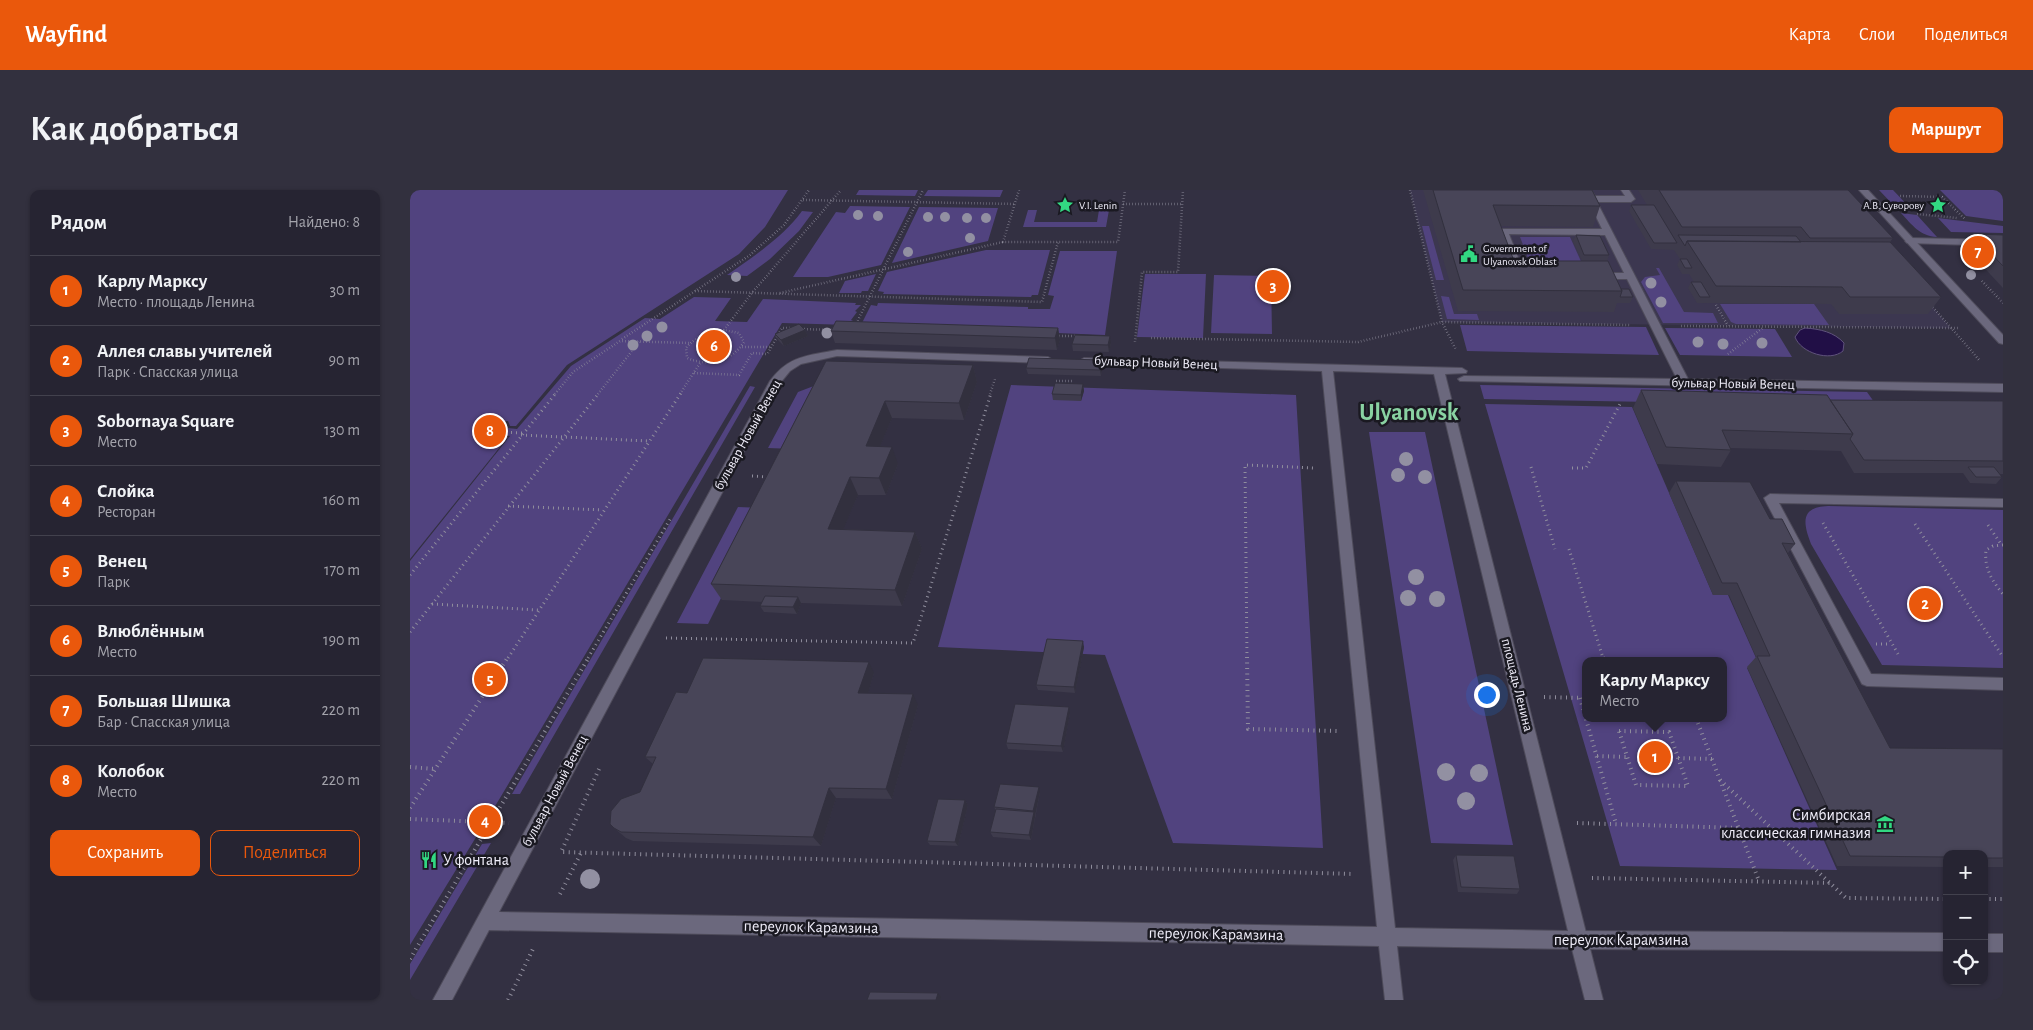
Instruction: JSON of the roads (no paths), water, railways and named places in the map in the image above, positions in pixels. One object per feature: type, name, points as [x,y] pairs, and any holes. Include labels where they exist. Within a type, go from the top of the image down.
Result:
[{"type":"street","points":[[1589,194],[1631,198],[1626,190]]},
{"type":"street","points":[[1863,190],[2003,341]]},
{"type":"street","points":[[1589,194],[1684,383]]},
{"type":"street","points":[[1529,275],[1520,275],[1503,231],[1608,232]]},
{"type":"street","points":[[1910,241],[2003,243]]},
{"type":"street","points":[[1584,276],[1630,276]]},
{"type":"street","name":"бульвар Новый Венец","points":[[442,1000],[776,381],[786,369],[798,361],[837,353],[1133,363],[1439,370]]},
{"type":"street","points":[[1327,368],[1394,1000]]},
{"type":"street","points":[[1439,370],[1463,375]]},
{"type":"street","name":"площадь Ленина","points":[[1439,370],[1594,1000]]},
{"type":"street","name":"бульвар Новый Венец","points":[[1463,375],[1684,383],[2003,388]]},
{"type":"street","points":[[2003,503],[1770,498],[1867,680],[2003,684]]},
{"type":"street","name":"переулок Карамзина","points":[[485,921],[1579,940],[1943,942]]},
{"type":"street","points":[[1988,943],[2003,943]]},
{"type":"place","name":"V.I. Lenin","points":[[1065,205]]},
{"type":"place","name":"А.В. Суворову","points":[[1938,205]]},
{"type":"place","name":"Большая Шишка","points":[[1978,252]]},
{"type":"place","name":"Government of Ulyanovsk Oblast","points":[[1469,254]]},
{"type":"place","name":"Sobornaya Square","points":[[1273,286]]},
{"type":"place","name":"Влюблённым","points":[[714,346]]},
{"type":"place","name":"Колобок","points":[[490,431]]},
{"type":"place","name":"Аллея славы учителей","points":[[1925,604]]},
{"type":"place","name":"Венец","points":[[490,679]]},
{"type":"place","name":"Карлу Марксу","points":[[1655,757]]},
{"type":"place","name":"Слойка","points":[[485,821]]},
{"type":"place","name":"Симбирская классическая гимназия","points":[[1885,824]]},
{"type":"place","name":"У фонтана","points":[[429,860]]},
{"type":"district","name":"Ulyanovsk","points":[[1409,413]]}]
